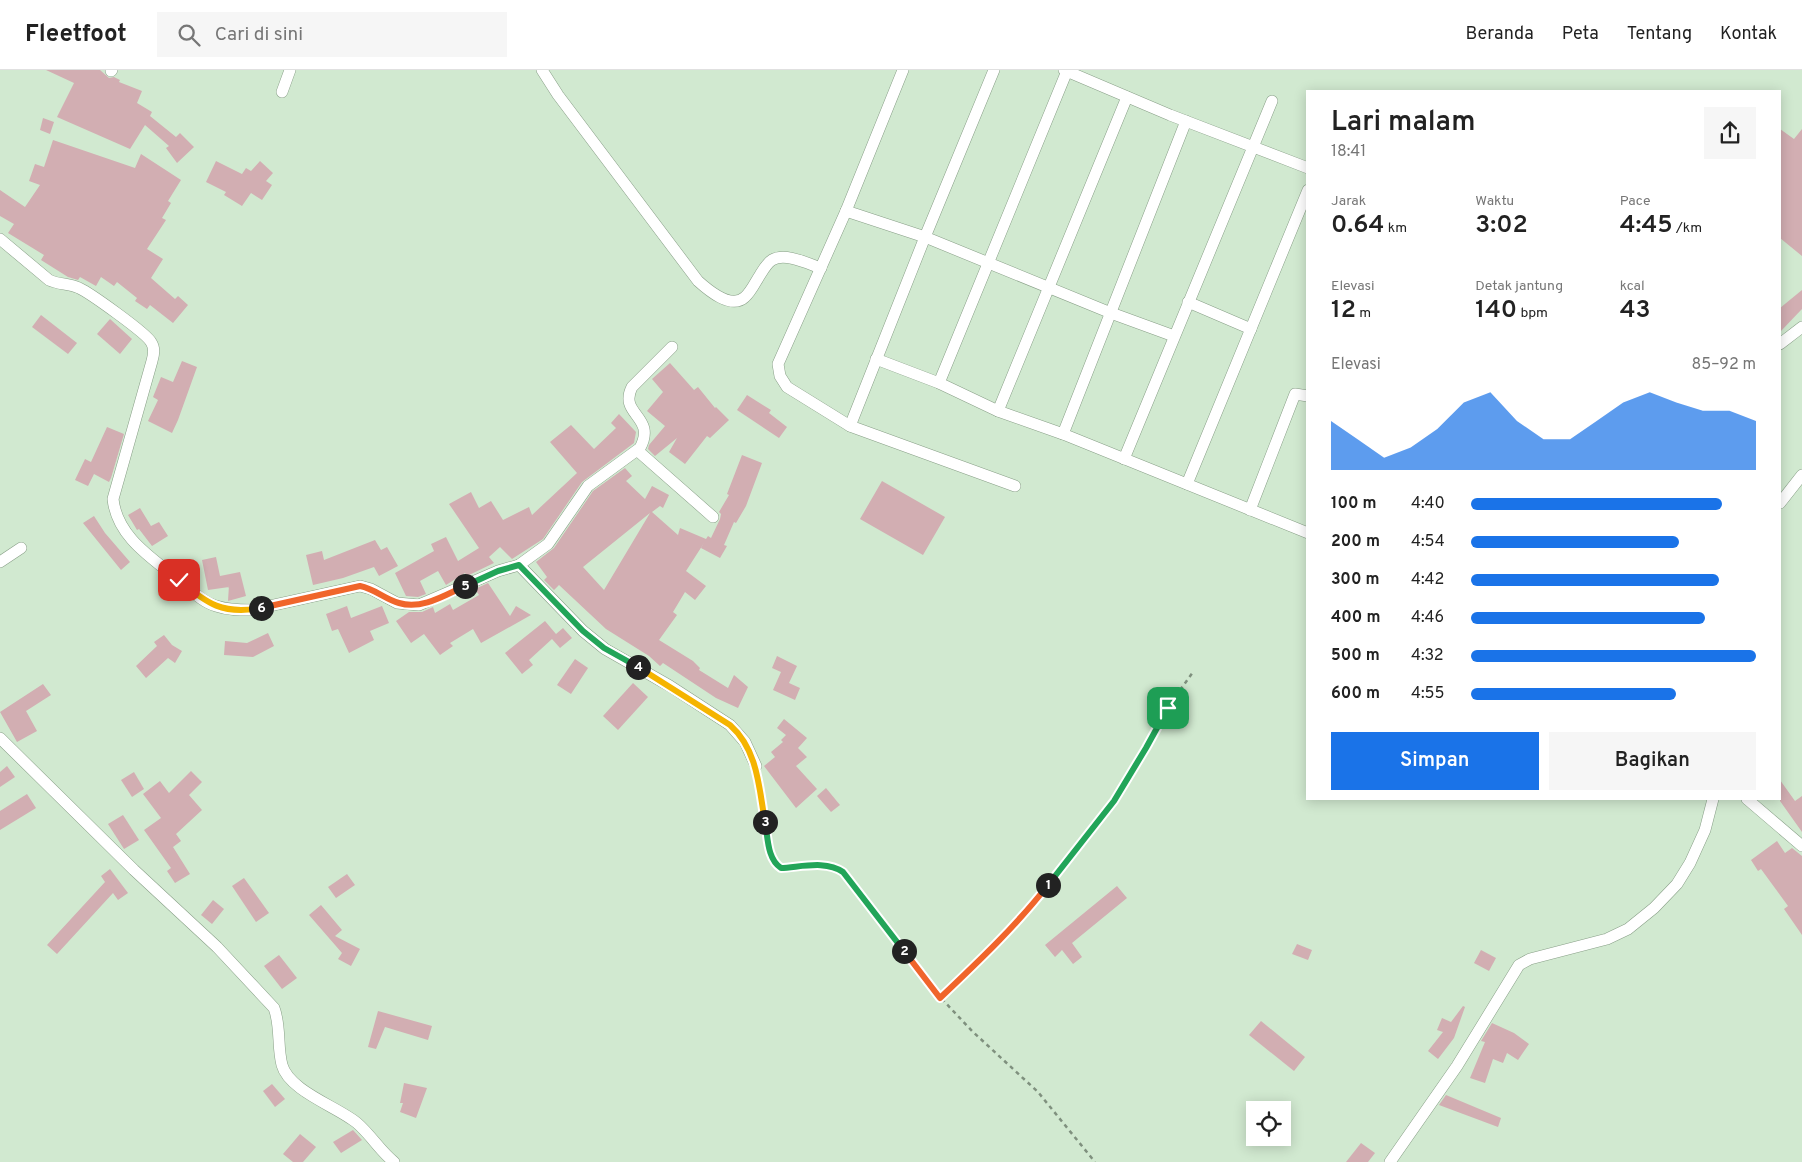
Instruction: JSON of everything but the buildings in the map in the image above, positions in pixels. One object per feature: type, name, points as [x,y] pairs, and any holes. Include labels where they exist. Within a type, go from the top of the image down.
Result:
[{"type":"street","points":[[282,92],[290,70]]},
{"type":"street","points":[[542,70],[558,95],[698,281],[709,291],[722,298],[739,301],[746,297],[773,259],[783,257],[798,259],[821,268]]},
{"type":"street","points":[[903,70],[846,211],[778,364],[780,376],[787,387],[850,426],[1015,486]]},
{"type":"street","points":[[850,426],[924,237],[994,70]]},
{"type":"street","points":[[939,383],[1065,71],[1186,121],[1306,167]]},
{"type":"street","points":[[998,411],[1127,97]]},
{"type":"street","points":[[1124,459],[1272,101]]},
{"type":"street","points":[[1063,434],[1186,121]]},
{"type":"street","points":[[1187,484],[1306,195]]},
{"type":"street","points":[[846,211],[924,237],[1048,286],[1110,313],[1174,336]]},
{"type":"street","points":[[0,240],[49,280],[80,288],[143,333],[152,344],[154,352],[152,361],[113,499],[113,507],[124,529],[136,546],[202,599],[216,606],[233,610],[251,610],[360,586],[371,588],[397,603],[419,605],[498,571],[519,565],[548,544],[588,486],[638,451],[645,440],[646,432],[644,424],[630,406],[628,394],[632,387],[672,347]]},
{"type":"street","points":[[1188,302],[1251,329]]},
{"type":"street","points":[[1781,343],[1802,327]]},
{"type":"street","points":[[876,359],[939,383],[998,411],[1063,434],[1306,532]]},
{"type":"street","points":[[1250,510],[1295,394],[1306,396]]},
{"type":"street","points":[[638,451],[713,518]]},
{"type":"street","points":[[1781,502],[1802,475]]},
{"type":"street","points":[[0,562],[21,548]]},
{"type":"street","points":[[519,565],[583,631],[604,648],[653,676],[730,725],[745,742],[756,766]]},
{"type":"street","points":[[0,738],[134,870],[217,947],[274,1008],[277,1016],[282,1065],[292,1080],[317,1099],[357,1122],[394,1162]]},
{"type":"street","points":[[1390,1162],[1457,1066],[1519,966],[1530,959],[1606,939],[1628,929],[1654,908],[1677,884],[1690,863],[1705,830],[1713,800]]},
{"type":"street","points":[[1748,800],[1802,846]]},
{"type":"path","points":[[940,998],[974,966],[1034,903],[1114,801],[1168,708],[1193,672]]},
{"type":"path","points":[[756,766],[772,858],[776,864],[781,868],[825,865],[836,867],[843,872],[940,998],[972,1031],[1038,1092],[1096,1162]]},
{"type":"route","points":[[179,580],[202,599],[216,606],[233,610],[251,610],[275,606],[331,591],[360,586],[371,588],[397,603],[419,605],[498,571],[519,565],[583,631],[604,648],[670,686],[738,732],[745,742],[756,766],[772,858],[776,864],[781,868],[825,865],[836,867],[843,872],[940,998],[974,966],[1034,903],[1114,801],[1168,708]]}]
